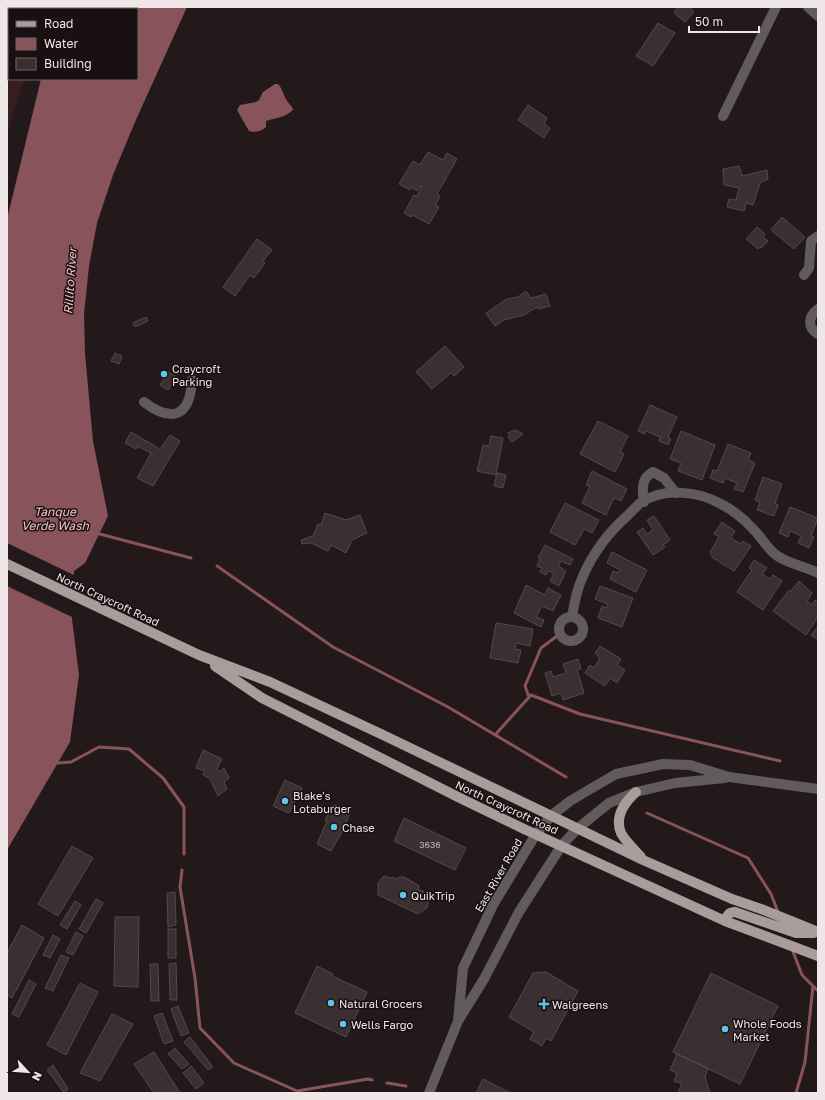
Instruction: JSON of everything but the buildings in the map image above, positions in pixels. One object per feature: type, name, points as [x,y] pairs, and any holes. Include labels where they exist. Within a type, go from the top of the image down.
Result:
[{"type":"main road","name":"North Craycroft Road","points":[[7,564],[199,655],[290,691],[643,860],[732,899],[761,909],[818,933]]},
{"type":"main road","name":"North Craycroft Road","points":[[199,655],[262,698],[427,782],[725,921],[818,956]]},
{"type":"main road","points":[[636,792],[624,804],[620,813],[619,828],[621,834],[643,860]]},
{"type":"main road","points":[[725,921],[728,914],[735,912],[796,933],[818,933]]},
{"type":"street","points":[[723,116],[776,7]]},
{"type":"street","points":[[808,7],[818,16]]},
{"type":"street","points":[[804,275],[809,268],[811,241],[818,236]]},
{"type":"street","points":[[818,309],[811,316],[810,323],[811,328],[818,334]]},
{"type":"street","points":[[144,402],[152,408],[170,414],[179,413],[184,409],[189,401],[192,391],[192,380]]},
{"type":"street","points":[[644,502],[642,486],[648,474],[653,472],[664,478],[676,493]]},
{"type":"street","points":[[572,617],[582,577],[597,550],[612,529],[644,502],[653,497],[669,494],[687,493],[704,496],[721,504],[734,512],[753,529],[777,556],[818,573]]},
{"type":"street","name":"East River Road","points":[[458,1021],[463,968],[493,905],[536,834],[551,816],[570,801],[616,774],[663,764],[690,765],[729,777],[818,789]]},
{"type":"street","name":"East River Road","points":[[429,1093],[458,1021],[484,979],[519,912],[562,845],[577,829],[609,803],[636,792],[675,784],[729,777]]},
{"type":"shaded area","points":[[7,7],[24,7],[8,8],[8,80],[24,80],[7,134]]},
{"type":"water","points":[[187,7],[135,122],[113,175],[97,223],[89,266],[84,314],[85,354],[93,441],[108,516],[85,563],[74,571],[72,619],[79,675],[70,742],[7,850],[7,219],[41,80],[138,80],[138,8],[59,8]]},
{"type":"water","points":[[275,84],[278,84],[281,87],[293,109],[292,111],[282,117],[266,121],[266,127],[262,130],[256,132],[249,131],[237,110],[240,105],[259,100],[263,92]]},
{"type":"pier","points":[[7,543],[76,576],[74,618],[7,586]]},
{"type":"waterway","points":[[96,533],[191,558]]},
{"type":"waterway","points":[[217,566],[333,647],[448,707],[566,777]]},
{"type":"waterway","points":[[529,697],[525,686],[541,648],[557,636]]},
{"type":"waterway","points":[[495,735],[531,695],[580,714],[780,761]]},
{"type":"waterway","points":[[55,761],[58,763],[71,762],[99,747],[129,749],[163,778],[184,807],[184,854]]},
{"type":"waterway","points":[[647,813],[748,858],[771,894],[778,912]]},
{"type":"waterway","points":[[182,870],[180,887],[195,978],[200,1028],[234,1063],[297,1091],[368,1079],[372,1080]]},
{"type":"waterway","points":[[792,949],[802,975],[818,991]]},
{"type":"waterway","points":[[796,1093],[805,1062],[813,986]]},
{"type":"waterway","points":[[387,1083],[406,1086]]},
{"type":"place","name":"Craycroft Parking","points":[[164,374]]},
{"type":"place","name":"Blake's Lotaburger","points":[[285,801]]},
{"type":"place","name":"Chase","points":[[334,827]]},
{"type":"place","name":"QuikTrip","points":[[403,895]]},
{"type":"place","name":"Natural Grocers","points":[[331,1003]]},
{"type":"place","name":"Walgreens","points":[[544,1004]]},
{"type":"place","name":"Wells Fargo","points":[[343,1024]]},
{"type":"place","name":"Whole Foods Market","points":[[725,1029]]},
{"type":"water label","name":"Rillito River","points":[[70,281]]},
{"type":"water label","name":"Tanque Verde Wash","points":[[55,518]]}]
